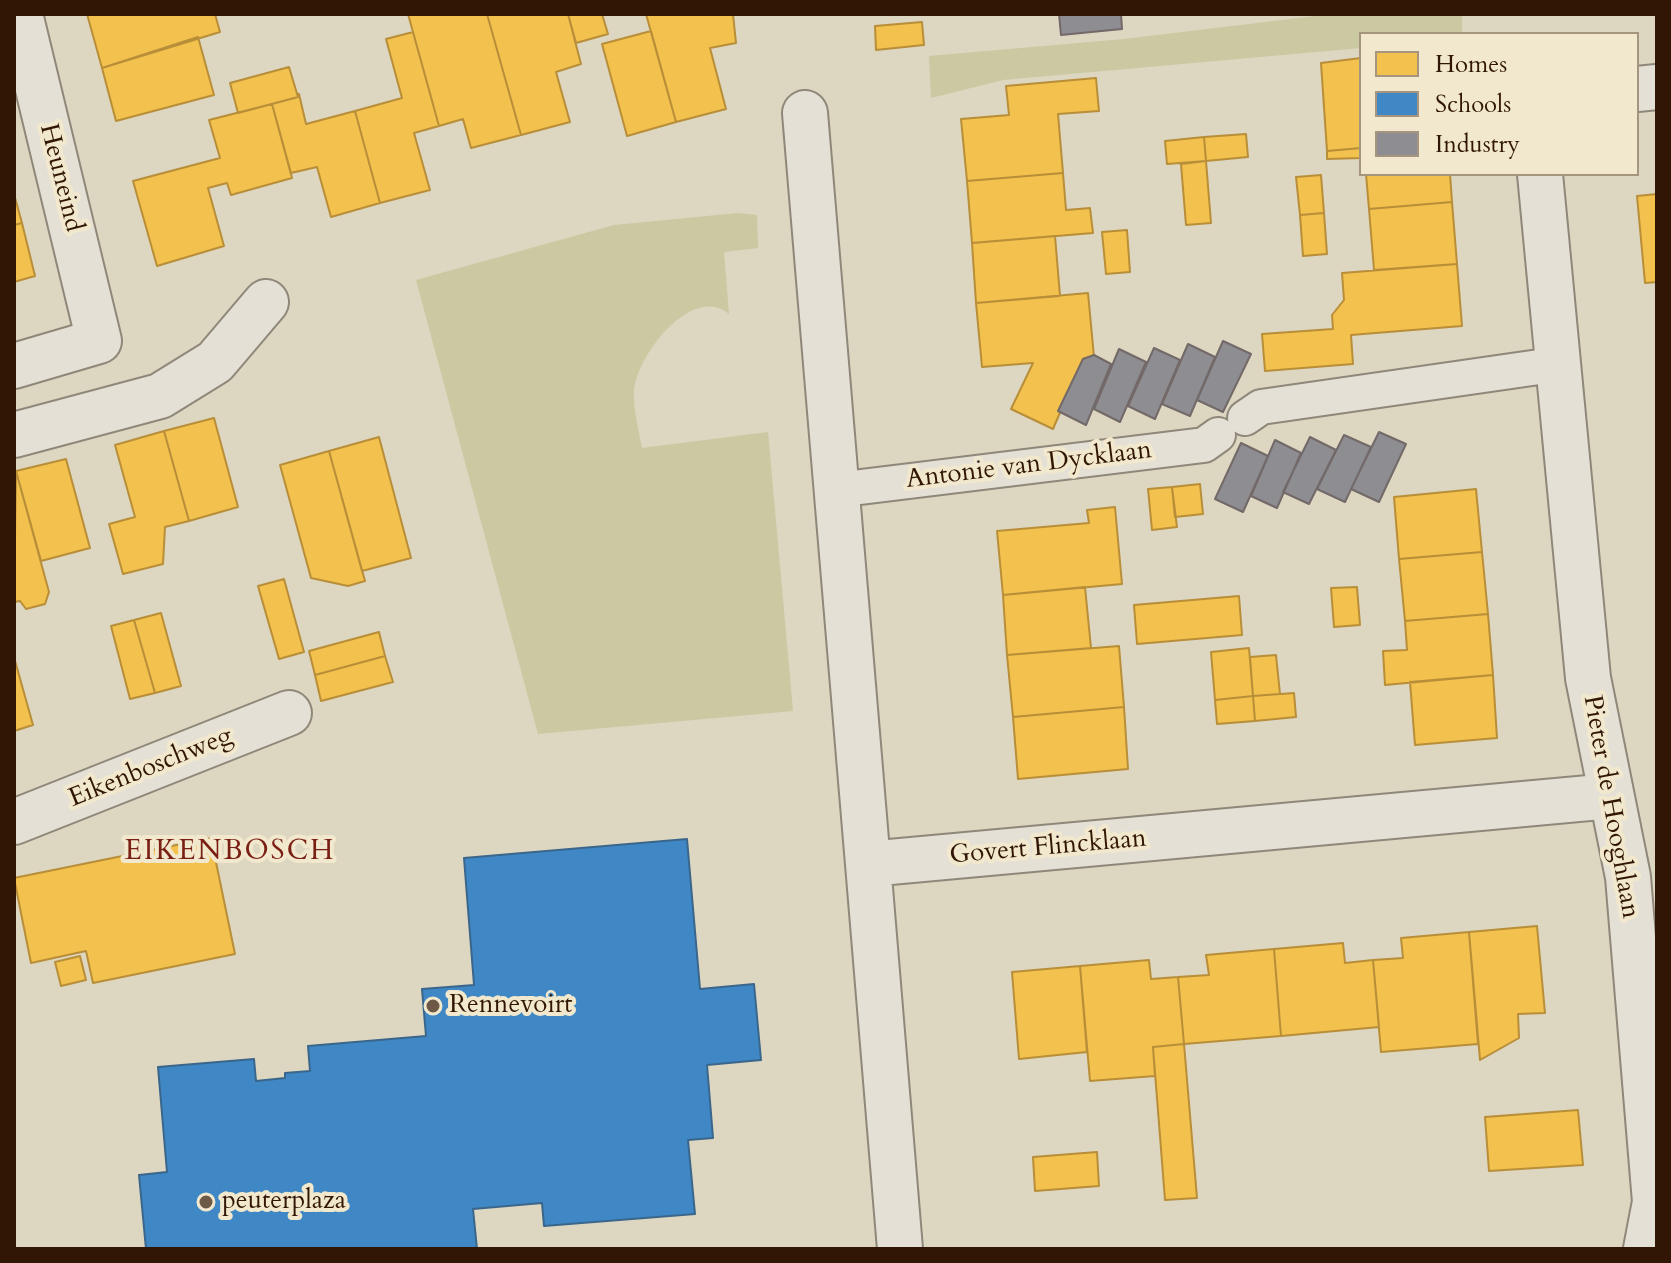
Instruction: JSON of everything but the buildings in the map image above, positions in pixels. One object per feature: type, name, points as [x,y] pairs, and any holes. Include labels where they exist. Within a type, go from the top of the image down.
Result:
[{"type":"street","name":"Heuneind","points":[[14,366],[99,341],[20,14]]},
{"type":"street","points":[[805,113],[900,1249]]},
{"type":"street","name":"Pieter de Hooghlaan","points":[[1540,176],[1588,678],[1628,877],[1655,1202],[1646,1249]]},
{"type":"street","points":[[14,435],[160,396],[215,362],[266,302]]},
{"type":"street","name":"Eikenboschweg","points":[[14,822],[289,713]]},
{"type":"street","name":"Govert Flincklaan","points":[[868,864],[1611,796]]},
{"type":"lane","name":"Antonie van Dycklaan","points":[[836,490],[1204,445],[1261,407],[1560,364]]},
{"type":"green space","points":[[1332,14],[1462,14],[1462,32],[1359,32],[1359,48],[1003,80],[931,98],[929,56],[1124,39]]},
{"type":"green space","points":[[738,213],[757,215],[758,248],[724,252],[729,314],[714,307],[699,308],[668,328],[644,360],[637,377],[634,406],[642,448],[768,432],[793,711],[538,734],[416,280],[614,225]]},
{"type":"place","name":"Rennevoirt","points":[[433,1006]]},
{"type":"place","name":"peuterplaza","points":[[206,1202]]},
{"type":"district","name":"EIKENBOSCH","points":[[230,853]]}]
